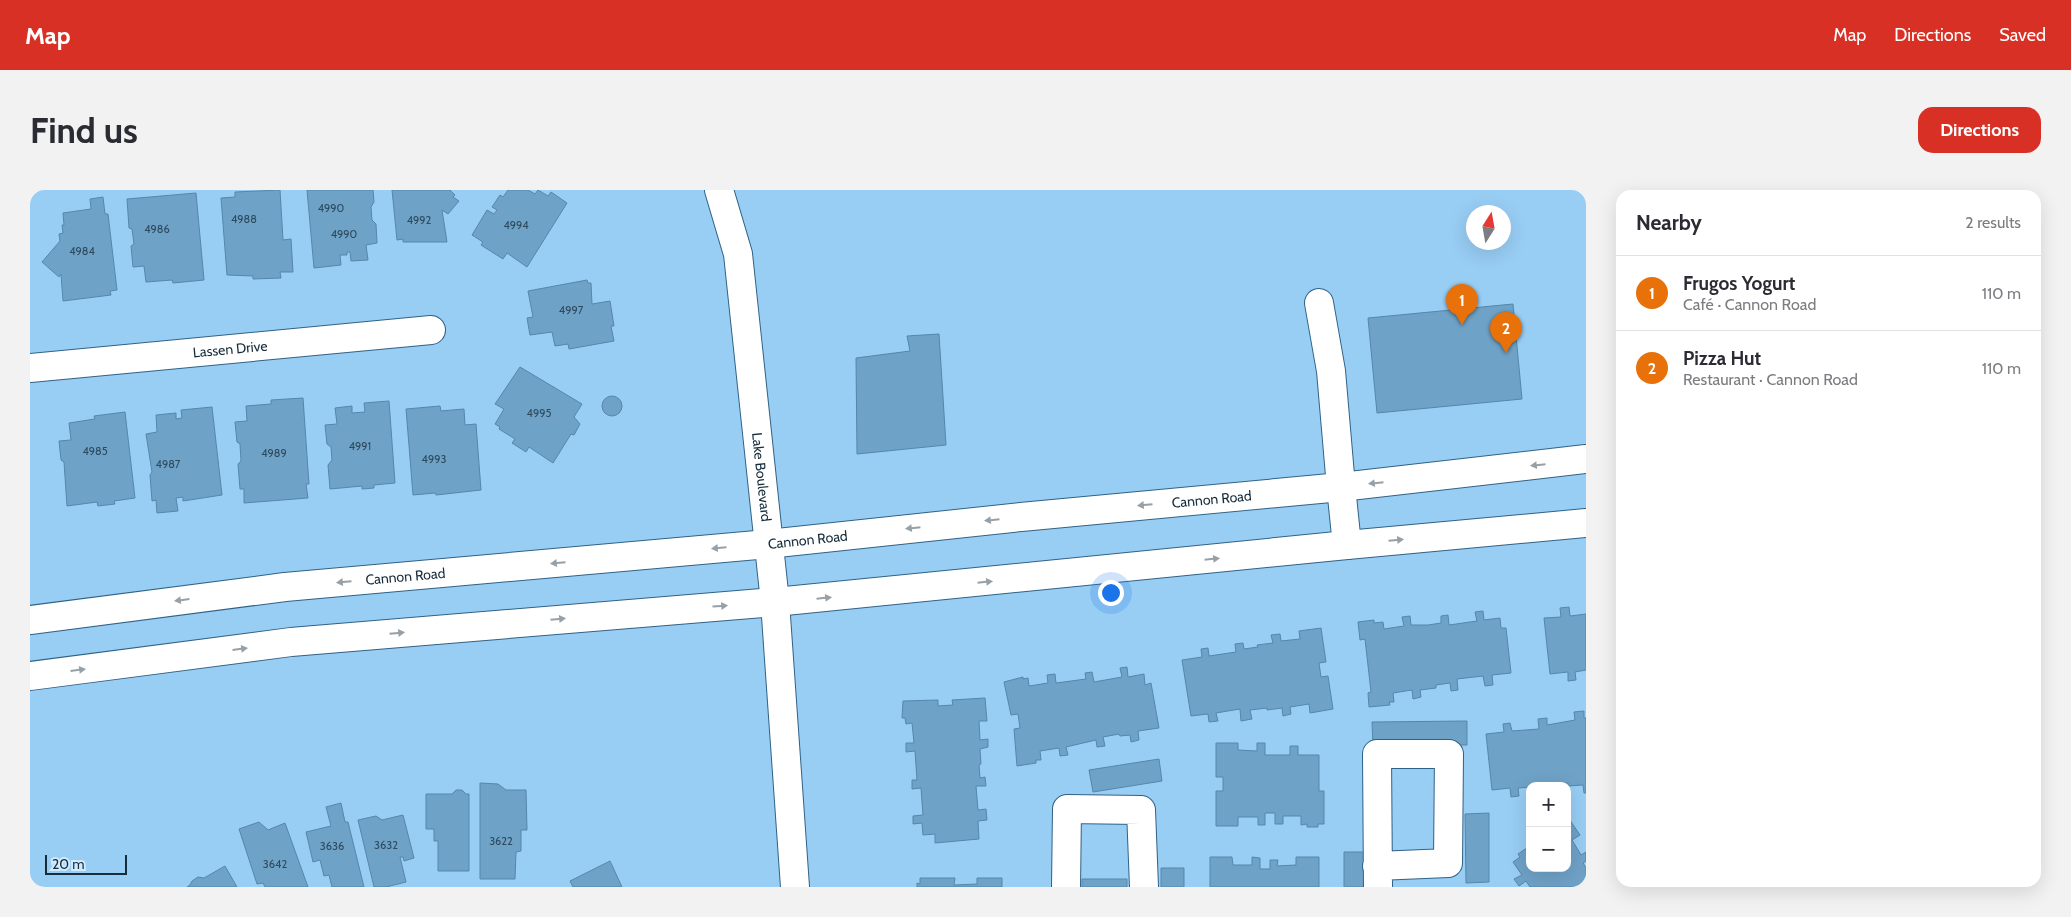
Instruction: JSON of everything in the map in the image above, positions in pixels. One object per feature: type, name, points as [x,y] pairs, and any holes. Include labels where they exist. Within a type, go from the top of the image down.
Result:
[{"type":"main road","name":"Lake Boulevard","points":[[719,190],[738,254],[775,602],[796,887]]},
{"type":"main road","points":[[1318,303],[1331,372],[1347,545]]},
{"type":"main road","name":"Lassen Drive","points":[[30,368],[431,330]]},
{"type":"main road","name":"Cannon Road","points":[[30,620],[285,587],[768,544],[1341,486],[1586,459]]},
{"type":"main road","points":[[30,676],[291,642],[775,602],[1586,523]]},
{"type":"main road","points":[[1377,754],[1449,754],[1448,863],[1378,877],[1377,754]]},
{"type":"main road","points":[[1066,887],[1068,809],[1141,810],[1144,887]]},
{"type":"building","points":[[280,190],[283,240],[291,239],[293,272],[280,272],[281,278],[253,279],[253,276],[227,275],[221,198],[235,197],[235,192]]},
{"type":"building","points":[[307,190],[373,190],[374,202],[371,207],[372,220],[376,224],[377,243],[366,245],[368,260],[351,261],[350,252],[347,252],[347,255],[340,255],[341,265],[314,268]]},
{"type":"building","points":[[392,190],[450,190],[455,195],[453,197],[459,201],[448,214],[442,210],[447,242],[403,242],[403,239],[397,240]]},
{"type":"building","points":[[508,190],[528,190],[535,194],[538,190],[548,196],[551,192],[567,203],[527,267],[507,253],[503,259],[481,245],[483,242],[472,235],[487,210],[494,214],[497,210],[492,207],[500,195],[503,197]]},
{"type":"building","points":[[196,193],[204,280],[173,283],[172,280],[146,282],[144,266],[133,267],[131,246],[134,244],[132,229],[129,228],[127,199]]},
{"type":"building","points":[[103,197],[105,214],[108,214],[117,290],[110,291],[111,295],[63,301],[61,274],[59,277],[42,262],[60,241],[59,234],[63,233],[62,225],[64,225],[63,213],[91,209],[90,199]]},
{"type":"building","points":[[587,280],[588,283],[591,283],[592,304],[610,301],[614,341],[569,349],[568,344],[555,346],[552,332],[530,335],[527,318],[533,317],[528,291]]},
{"type":"building","points":[[1513,304],[1522,399],[1377,413],[1368,318]]},
{"type":"building","points":[[939,334],[946,445],[857,454],[856,358],[910,351],[907,336]]},
{"type":"building","points":[[520,367],[582,404],[574,417],[580,424],[574,435],[571,434],[553,463],[529,447],[526,452],[512,443],[515,439],[499,429],[500,427],[495,424],[504,409],[495,404]]},
{"type":"building","points":[[608,396],[616,396],[622,402],[622,410],[616,416],[608,416],[602,410],[602,402]]},
{"type":"building","points":[[303,398],[309,484],[306,484],[308,498],[244,503],[244,489],[240,489],[238,464],[241,461],[240,444],[237,442],[235,422],[247,421],[246,406],[271,404],[271,400]]},
{"type":"building","points":[[389,401],[395,483],[374,485],[374,488],[362,489],[362,486],[330,489],[328,465],[332,460],[331,447],[327,444],[325,425],[337,424],[335,408],[352,406],[352,413],[365,412],[364,403]]},
{"type":"building","points":[[440,406],[441,411],[464,409],[465,425],[476,424],[481,490],[436,495],[435,493],[413,495],[406,409]]},
{"type":"building","points":[[212,407],[222,495],[183,501],[183,497],[176,498],[178,511],[157,513],[156,500],[152,501],[150,475],[152,472],[146,434],[157,432],[156,415],[176,413],[176,419],[182,418],[181,410]]},
{"type":"building","points":[[125,412],[135,498],[114,501],[115,504],[98,506],[97,502],[67,506],[64,462],[61,460],[59,441],[71,440],[69,423],[95,419],[94,416]]},
{"type":"building","points":[[1569,607],[1570,616],[1586,614],[1586,670],[1575,672],[1576,680],[1568,681],[1568,672],[1550,674],[1544,618],[1561,617],[1560,608]]},
{"type":"building","points":[[1483,611],[1484,620],[1500,618],[1501,628],[1506,628],[1511,673],[1492,675],[1493,685],[1485,686],[1483,676],[1457,679],[1458,690],[1451,691],[1450,683],[1436,685],[1436,688],[1420,690],[1421,697],[1413,699],[1412,690],[1393,693],[1394,702],[1389,702],[1390,705],[1369,707],[1368,693],[1371,692],[1365,639],[1360,640],[1358,622],[1374,620],[1374,623],[1383,622],[1384,629],[1404,626],[1402,617],[1410,616],[1411,625],[1428,625],[1441,623],[1441,616],[1448,615],[1449,625],[1477,621],[1475,612]]},
{"type":"building","points":[[1321,628],[1326,662],[1319,663],[1321,677],[1328,676],[1333,709],[1310,713],[1309,704],[1290,707],[1291,714],[1283,716],[1282,708],[1250,710],[1252,719],[1241,721],[1240,709],[1216,713],[1218,721],[1209,722],[1208,714],[1191,716],[1182,660],[1202,657],[1201,649],[1208,648],[1209,656],[1236,652],[1235,644],[1243,643],[1244,649],[1258,647],[1257,645],[1273,643],[1271,635],[1280,634],[1281,641],[1300,639],[1299,631]]},
{"type":"building","points":[[1127,667],[1128,677],[1144,674],[1145,685],[1151,683],[1159,728],[1138,731],[1139,740],[1131,742],[1130,735],[1120,736],[1119,734],[1103,737],[1105,746],[1097,747],[1096,740],[1066,747],[1068,755],[1060,756],[1059,748],[1040,751],[1041,760],[1036,760],[1036,763],[1017,766],[1014,729],[1020,728],[1018,714],[1011,715],[1004,682],[1023,677],[1023,679],[1028,678],[1029,686],[1048,683],[1047,675],[1055,674],[1056,683],[1086,679],[1085,673],[1092,672],[1094,682],[1122,677],[1120,668]]},
{"type":"building","points":[[985,698],[987,721],[979,721],[980,740],[988,739],[988,747],[980,749],[981,764],[979,765],[980,778],[985,777],[986,786],[976,786],[978,810],[986,809],[987,820],[978,821],[979,839],[935,843],[935,834],[923,835],[922,823],[913,824],[913,816],[923,815],[921,788],[912,789],[912,780],[917,780],[915,751],[906,752],[906,743],[914,743],[912,723],[906,724],[905,718],[902,718],[903,701],[938,700],[938,706],[953,705],[952,700]]},
{"type":"building","points":[[1584,711],[1584,718],[1586,718],[1586,793],[1584,793],[1583,785],[1571,786],[1571,782],[1526,782],[1526,788],[1518,788],[1519,796],[1511,797],[1510,788],[1492,790],[1486,734],[1504,732],[1503,724],[1510,723],[1512,731],[1539,729],[1538,719],[1547,718],[1547,725],[1575,720],[1574,712]]},
{"type":"building","points":[[1467,721],[1467,745],[1373,746],[1372,722]]},
{"type":"building","points":[[1216,743],[1238,743],[1238,750],[1257,751],[1257,743],[1265,743],[1265,755],[1290,755],[1290,746],[1298,746],[1298,755],[1319,755],[1319,791],[1324,791],[1324,824],[1318,824],[1318,827],[1307,827],[1307,824],[1301,825],[1301,816],[1283,816],[1283,824],[1275,824],[1275,813],[1265,813],[1265,825],[1258,825],[1258,817],[1238,817],[1238,826],[1216,826],[1216,791],[1223,791],[1223,777],[1216,777]]},
{"type":"building","points":[[1159,759],[1162,781],[1093,792],[1089,770]]},
{"type":"building","points":[[480,783],[498,784],[506,790],[526,790],[527,830],[521,830],[521,851],[516,852],[515,879],[480,879]]},
{"type":"building","points":[[456,790],[462,790],[469,794],[469,871],[438,871],[438,841],[434,841],[434,829],[426,829],[426,794],[452,794]]},
{"type":"building","points":[[341,803],[345,822],[348,822],[364,887],[332,887],[329,875],[324,876],[320,860],[313,862],[306,832],[331,826],[326,807]]},
{"type":"building","points":[[1489,813],[1489,882],[1466,883],[1465,814]]},
{"type":"building","points":[[403,815],[414,858],[404,861],[403,857],[400,857],[406,882],[386,887],[374,887],[358,820],[376,816],[382,820]]},
{"type":"building","points":[[259,822],[268,830],[285,823],[308,887],[265,887],[263,883],[257,884],[239,829]]},
{"type":"building","points":[[1571,822],[1580,835],[1572,840],[1581,855],[1586,852],[1586,861],[1583,863],[1586,868],[1586,887],[1530,887],[1526,881],[1519,886],[1514,879],[1522,875],[1513,862],[1520,857],[1518,854],[1526,849],[1526,872],[1571,872]]},
{"type":"building","points":[[1344,852],[1365,852],[1366,887],[1344,887]]},
{"type":"building","points":[[1210,857],[1232,857],[1233,865],[1252,865],[1252,857],[1260,858],[1260,869],[1270,869],[1270,860],[1278,860],[1277,866],[1296,865],[1296,857],[1319,857],[1319,887],[1210,887]]},
{"type":"building","points":[[610,861],[622,887],[573,887],[570,881]]},
{"type":"building","points":[[225,866],[237,887],[187,887],[198,877],[204,878]]},
{"type":"building","points":[[1161,868],[1184,868],[1184,887],[1161,887]]},
{"type":"building","points":[[920,878],[955,878],[954,885],[977,884],[977,878],[1002,878],[1002,887],[917,887],[917,883],[920,884]]},
{"type":"building","points":[[1082,879],[1127,879],[1127,887],[1082,887]]},
{"type":"place","name":"Frugos Yogurt","points":[[1462,325]]},
{"type":"place","name":"Pizza Hut","points":[[1506,353]]}]
